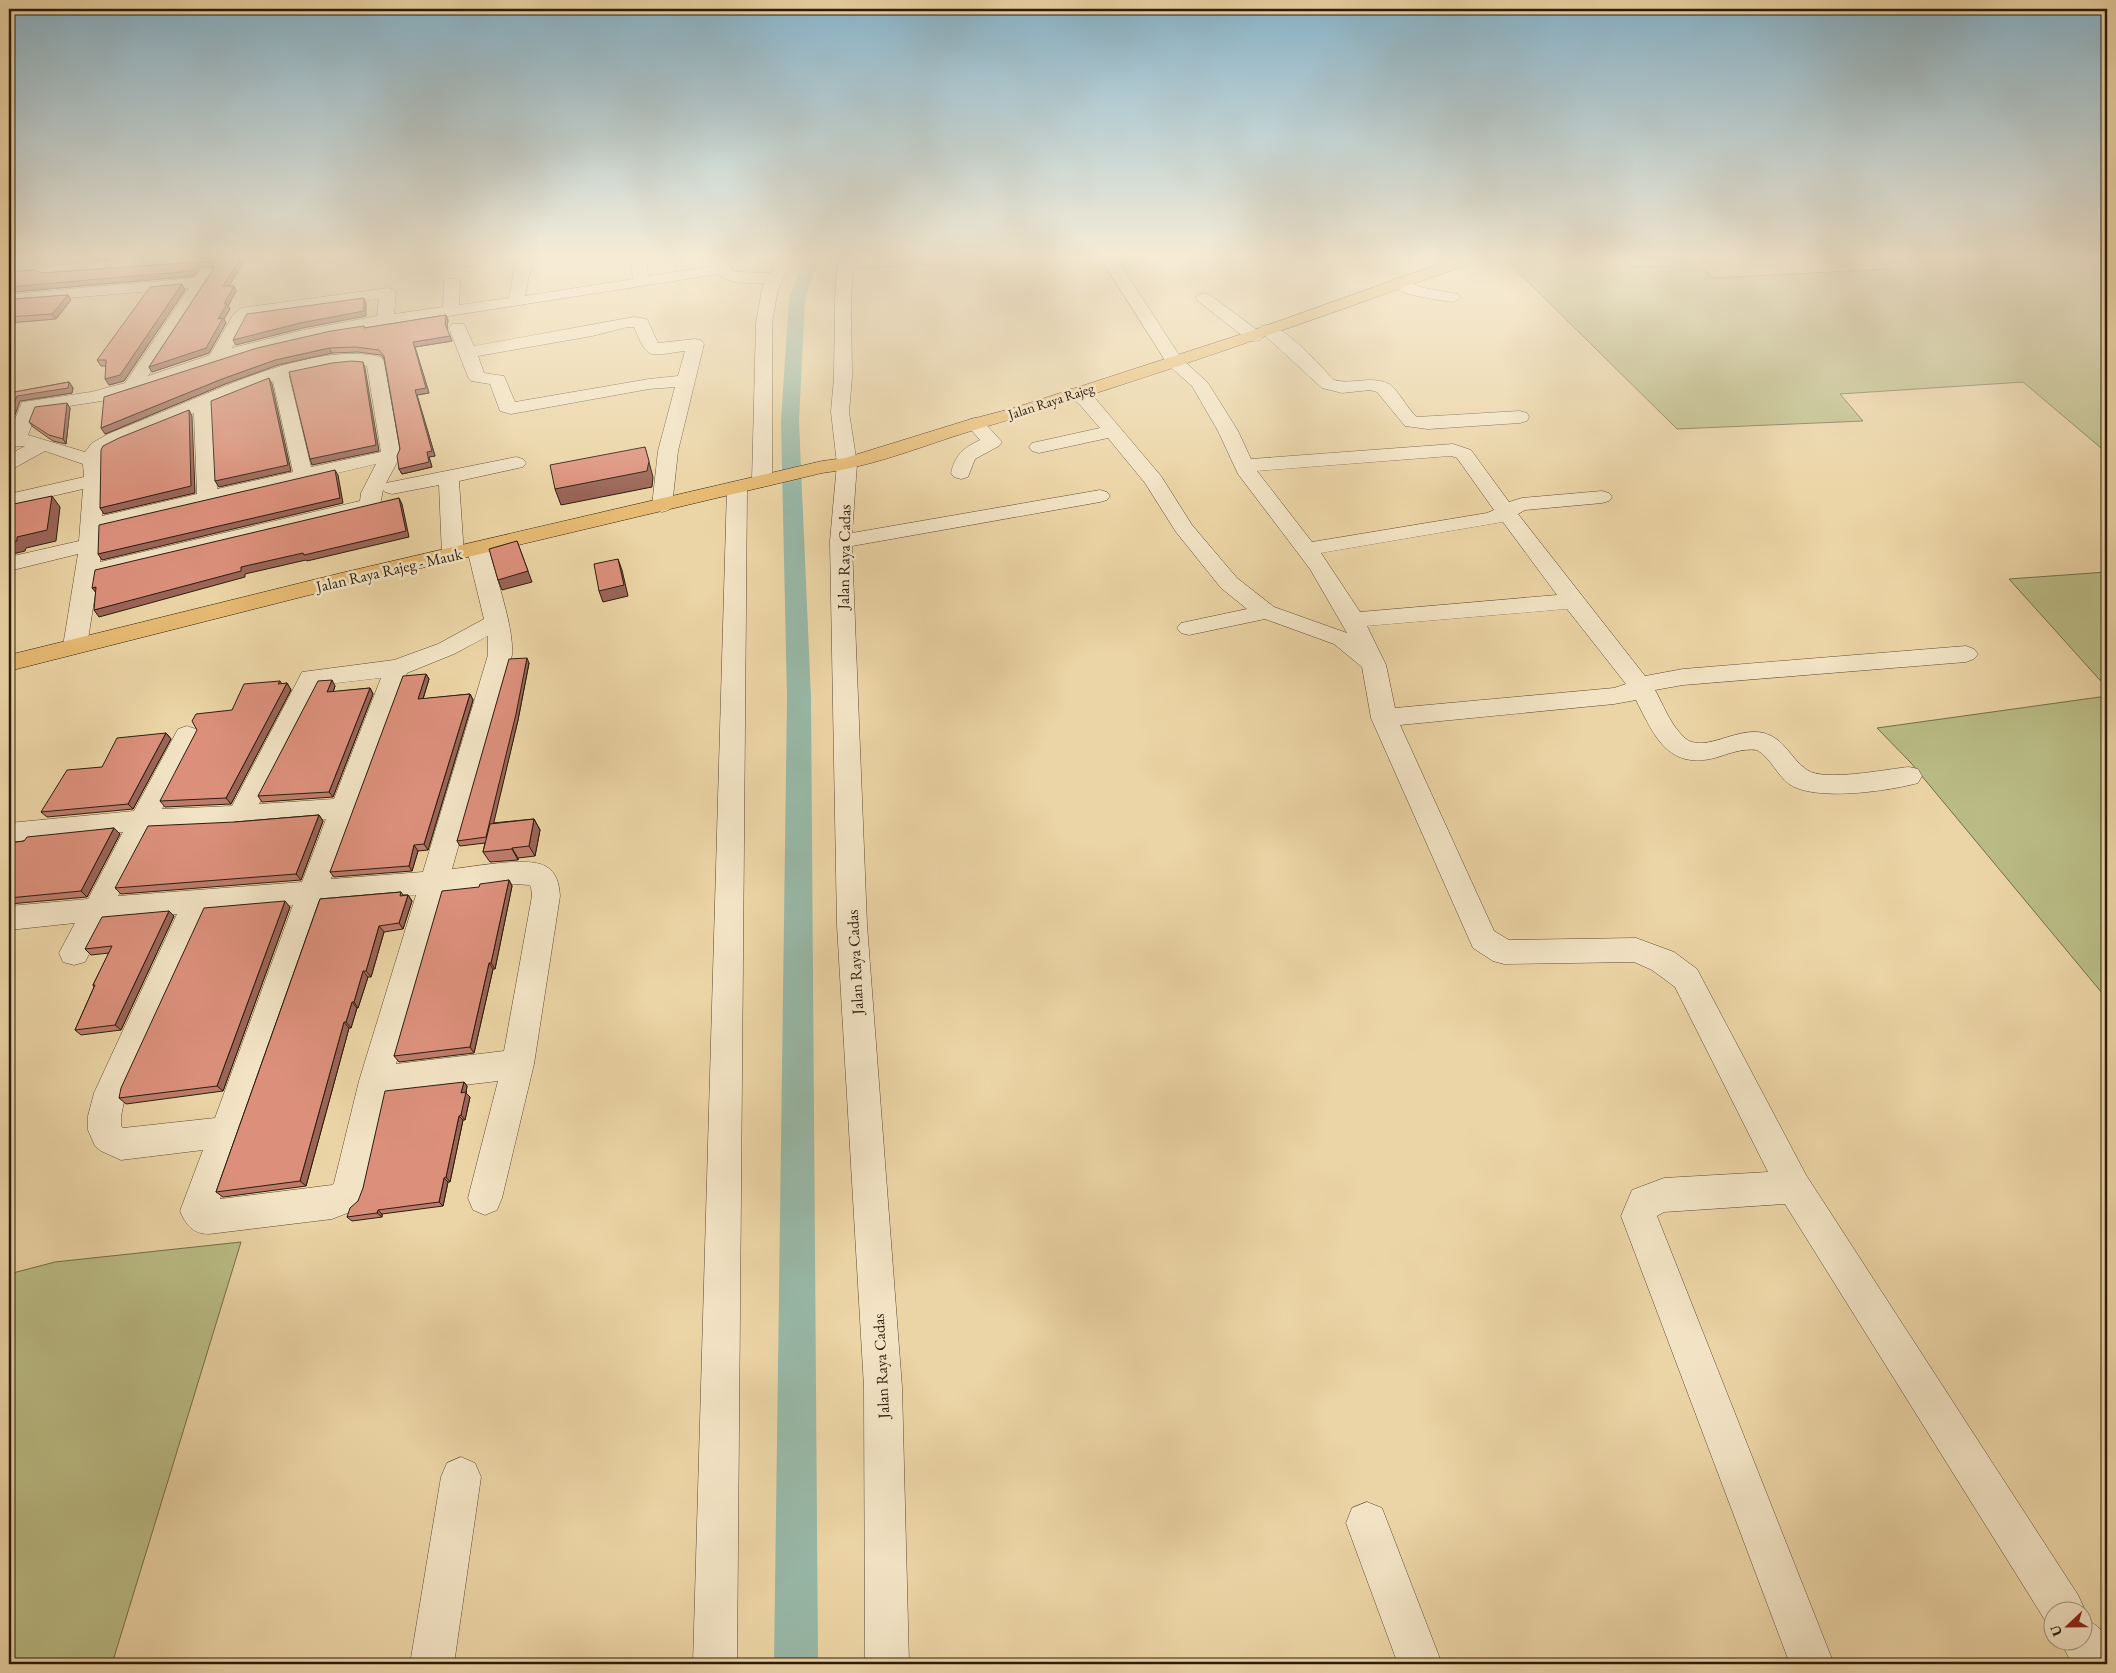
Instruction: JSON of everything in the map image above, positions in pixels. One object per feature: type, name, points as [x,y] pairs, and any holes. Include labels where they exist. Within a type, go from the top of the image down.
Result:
[{"type":"main road","name":"Jalan Raya Rajeg","points":[[756,482],[834,466],[1021,412],[1248,337]]},
{"type":"main road","name":"Jalan Raya Rajeg - Mauk","points":[[9,663],[341,580],[662,506],[756,482]]},
{"type":"street","points":[[132,386],[164,337]]},
{"type":"street","points":[[217,359],[229,337]]},
{"type":"street","points":[[9,408],[78,400],[112,393],[292,337]]},
{"type":"street","points":[[462,337],[477,377],[498,380],[507,407],[511,408],[650,384],[685,380]]},
{"type":"street","points":[[468,353],[559,337]]},
{"type":"street","points":[[647,337],[651,347],[655,349],[695,344],[668,451],[662,506]]},
{"type":"street","points":[[715,1664],[756,482],[763,337]]},
{"type":"street","name":"Jalan Raya Cadas","points":[[842,337],[840,412],[834,466],[841,541],[852,925],[884,1387],[887,1664]]},
{"type":"street","points":[[1159,337],[1174,361],[1199,383],[1205,391],[1228,431],[1243,466],[1320,566],[1353,620],[1374,665],[1384,718],[1483,939],[1504,952],[1636,950],[1652,956],[1677,970],[1686,978],[1794,1188],[2057,1600]]},
{"type":"street","points":[[1273,337],[1282,340],[1328,384],[1342,388],[1370,385],[1383,388],[1412,422],[1428,423],[1520,417]]},
{"type":"street","points":[[75,646],[88,571],[94,451],[115,438],[248,383],[332,361],[363,358],[375,360],[391,455],[371,492],[370,504],[88,571]]},
{"type":"street","points":[[280,374],[303,474]]},
{"type":"street","points":[[28,434],[112,393]]},
{"type":"street","points":[[1076,393],[1087,401],[1154,480],[1184,528],[1229,583],[1266,612],[1342,639],[1374,665]]},
{"type":"street","points":[[203,402],[207,497]]},
{"type":"street","points":[[9,463],[28,434],[29,406]]},
{"type":"street","points":[[961,473],[962,464],[968,454],[992,442],[975,424]]},
{"type":"street","points":[[1039,448],[1113,431]]},
{"type":"street","points":[[28,434],[93,461]]},
{"type":"street","points":[[1243,466],[1453,450],[1464,454],[1572,601],[1641,688],[1666,732],[1677,745],[1686,751],[1700,751],[1755,740],[1764,742],[1772,748],[1798,777],[1810,784],[1830,785],[1908,776]]},
{"type":"street","points":[[9,564],[89,535],[207,497],[391,455]]},
{"type":"street","points":[[392,488],[516,463]]},
{"type":"street","points":[[397,668],[312,893],[199,1206],[198,1211],[203,1217],[339,1200],[349,1192],[375,1081],[500,655],[501,642],[497,622],[466,552],[449,477]]},
{"type":"street","points":[[9,500],[94,481]]},
{"type":"street","points":[[841,541],[1100,496]]},
{"type":"street","points":[[1306,549],[1492,519],[1513,506],[1522,504],[1602,497]]},
{"type":"street","points":[[1353,620],[1572,601]]},
{"type":"street","points":[[1189,628],[1266,612]]},
{"type":"street","points":[[240,816],[311,678],[397,668],[446,649],[497,622]]},
{"type":"street","points":[[1384,718],[1614,696],[1627,694],[1651,682],[1683,677],[1966,654]]},
{"type":"street","points":[[74,953],[187,735]]},
{"type":"street","points":[[9,832],[143,820],[240,816],[345,808]]},
{"type":"street","points":[[9,918],[96,909],[312,893],[515,873],[536,874],[545,883],[546,896],[518,1064],[485,1198]]},
{"type":"street","points":[[198,902],[110,1093],[104,1114],[104,1129],[107,1137],[112,1142],[121,1144],[227,1132]]},
{"type":"street","points":[[375,1081],[518,1064]]},
{"type":"street","points":[[1794,1188],[1664,1195],[1644,1202],[1639,1216],[1812,1664]]},
{"type":"street","points":[[432,1664],[462,1477]]},
{"type":"street","points":[[1367,1524],[1420,1664]]},
{"type":"street","points":[[2088,1650],[2095,1661],[2101,1664]]},
{"type":"green space","points":[[1584,337],[2107,337],[2107,453],[2023,382],[1840,394],[1863,421],[1677,429]]},
{"type":"green space","points":[[2107,572],[2107,688],[2009,579]]},
{"type":"green space","points":[[2107,696],[2107,999],[1911,763],[1877,728]]},
{"type":"green space","points":[[241,1242],[112,1664],[9,1664],[9,1274],[55,1262]]},
{"type":"building","points":[[114,337],[146,337],[120,375],[105,379],[106,360],[97,360]]},
{"type":"building","points":[[169,337],[212,337],[206,348],[149,367]]},
{"type":"building","points":[[305,337],[443,337],[413,342],[426,388],[415,390],[432,451],[427,452],[429,462],[399,469],[397,456],[400,449],[384,356],[379,350],[355,347],[329,348],[275,360],[222,379],[101,428],[104,397],[257,348]]},
{"type":"building","points":[[352,361],[363,362],[376,445],[310,459],[289,372]]},
{"type":"building","points":[[269,378],[288,465],[215,481],[211,401]]},
{"type":"building","points":[[69,382],[68,388],[17,396],[11,410],[9,408],[9,393]]},
{"type":"building","points":[[67,403],[63,439],[49,435],[29,422],[35,407]]},
{"type":"building","points":[[189,410],[191,486],[100,508],[101,450],[103,446]]},
{"type":"building","points":[[645,447],[649,461],[647,471],[555,489],[550,465]]},
{"type":"building","points":[[335,470],[340,498],[98,554],[99,525]]},
{"type":"building","points":[[52,496],[47,530],[17,537],[17,541],[9,542],[9,505]]},
{"type":"building","points":[[399,498],[406,531],[304,555],[303,553],[241,567],[241,571],[94,610],[96,587],[92,588],[95,570]]},
{"type":"building","points":[[517,541],[528,571],[498,580],[489,549]]},
{"type":"building","points":[[618,559],[624,585],[599,591],[594,564]]},
{"type":"building","points":[[527,658],[516,714],[486,837],[457,841],[509,659]]},
{"type":"building","points":[[426,674],[418,699],[470,694],[424,844],[414,845],[409,866],[330,872],[403,676]]},
{"type":"building","points":[[332,680],[327,692],[370,688],[329,792],[258,796],[318,681]]},
{"type":"building","points":[[280,681],[278,684],[287,683],[226,798],[160,801],[197,730],[192,721],[196,714],[232,710],[244,684]]},
{"type":"building","points":[[166,733],[128,804],[41,812],[67,770],[102,767],[117,738]]},
{"type":"building","points":[[319,815],[296,874],[115,888],[148,826],[235,822]]},
{"type":"building","points":[[534,819],[529,846],[483,852],[490,824]]},
{"type":"building","points":[[114,828],[81,891],[9,898],[9,843],[24,841],[27,837]]},
{"type":"building","points":[[509,880],[470,1047],[394,1056],[442,891],[479,887],[480,884]]},
{"type":"building","points":[[401,892],[400,896],[408,895],[399,923],[379,926],[366,971],[363,971],[354,1002],[352,1002],[346,1022],[344,1022],[300,1181],[216,1192],[320,899]]},
{"type":"building","points":[[285,901],[217,1086],[119,1098],[121,1088],[204,908]]},
{"type":"building","points":[[169,911],[115,1025],[75,1030],[95,985],[93,985],[112,946],[85,949],[102,917]]},
{"type":"building","points":[[464,1082],[461,1093],[466,1092],[439,1202],[378,1210],[377,1213],[347,1217],[350,1208],[358,1201],[363,1188],[385,1091]]},
{"type":"waterway","points":[[795,337],[790,421],[799,698],[796,1664]]}]
